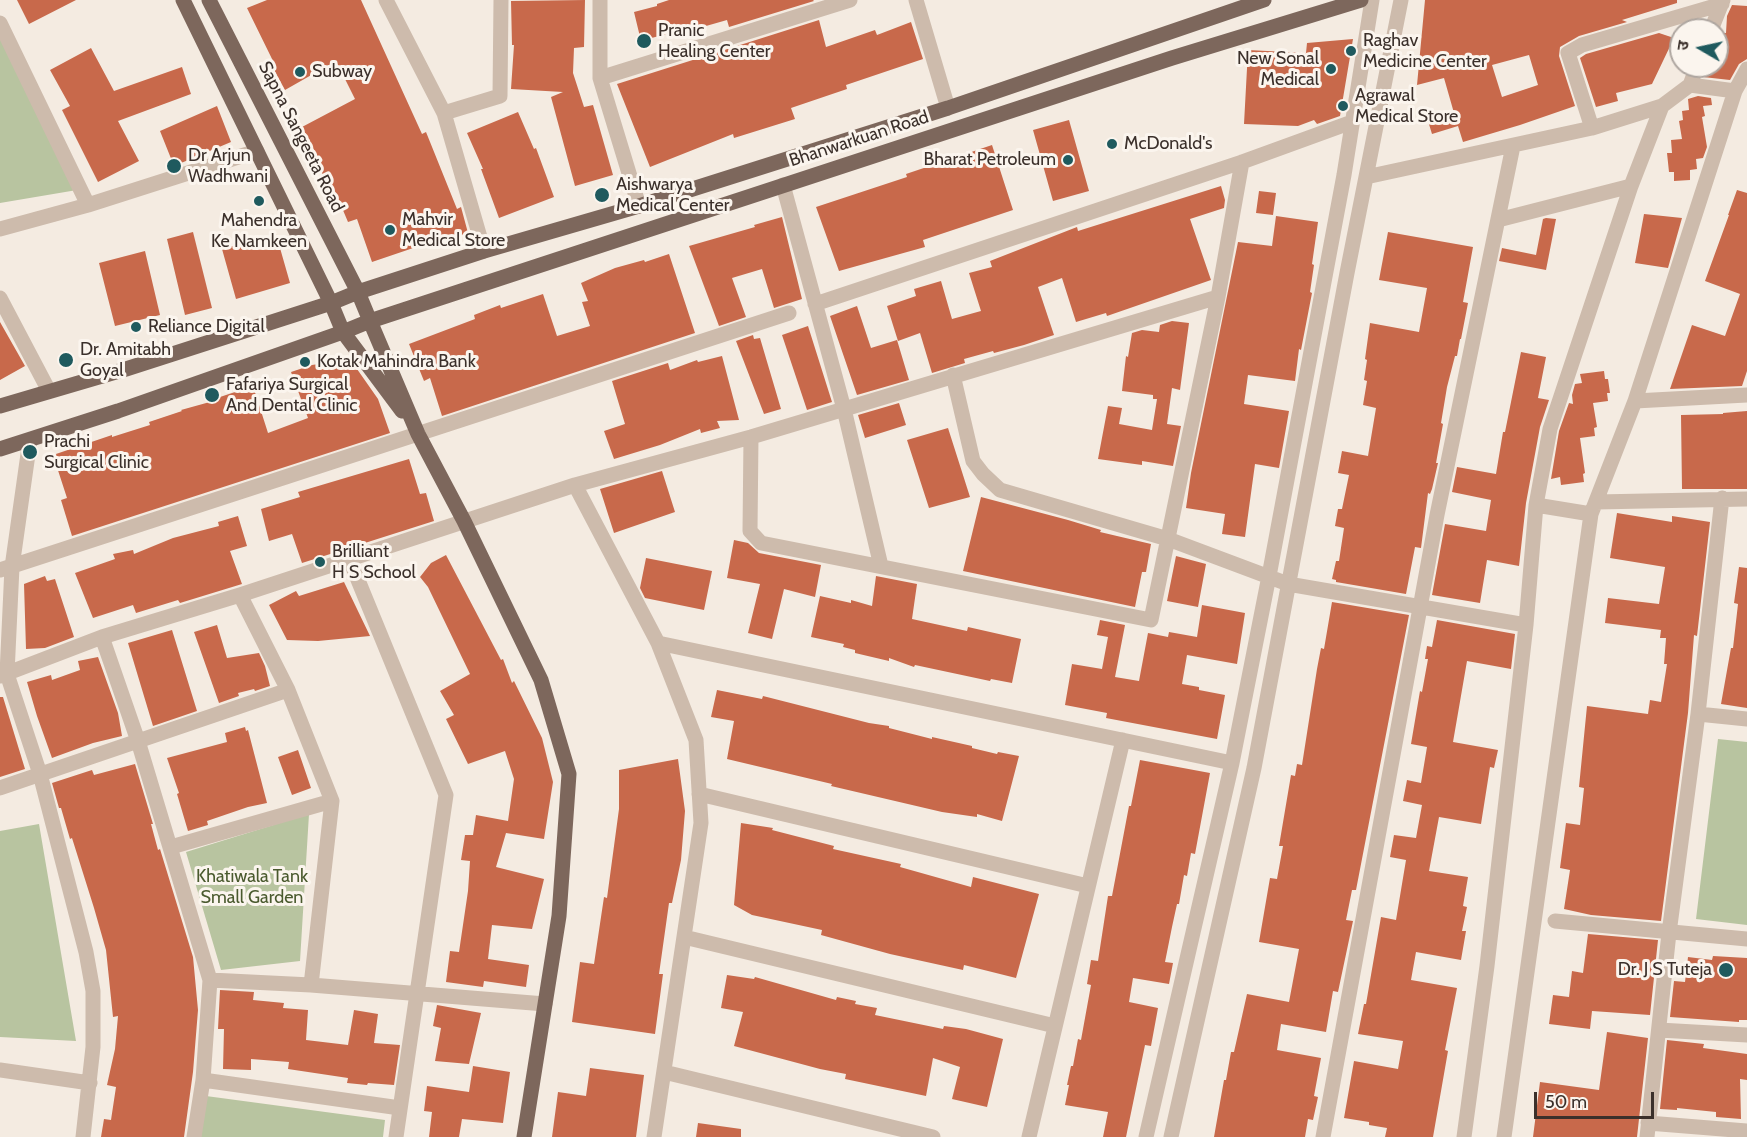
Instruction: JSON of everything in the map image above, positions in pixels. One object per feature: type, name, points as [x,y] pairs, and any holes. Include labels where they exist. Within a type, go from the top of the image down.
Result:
[{"type":"main road","points":[[183,0],[343,332],[418,434],[464,521],[541,680],[569,774],[559,916],[524,1137]]},
{"type":"main road","name":"Sapna Sangeeta Road","points":[[209,0],[358,292],[418,434]]},
{"type":"main road","name":"Bhanwarkuan Road","points":[[0,406],[126,369],[484,251],[639,206],[948,108],[1264,0]]},
{"type":"main road","name":"Bhanwarkuan Road","points":[[0,449],[118,411],[370,321],[1172,58],[1361,0]]},
{"type":"street","points":[[386,0],[444,113],[484,251]]},
{"type":"street","points":[[489,0],[501,24]]},
{"type":"street","points":[[444,113],[500,96],[501,0]]},
{"type":"street","points":[[600,0],[600,78],[639,206]]},
{"type":"street","points":[[600,78],[850,0]]},
{"type":"street","points":[[916,0],[948,108]]},
{"type":"street","points":[[1146,1137],[1232,763],[1327,269],[1372,0]]},
{"type":"street","points":[[1171,1137],[1254,768],[1401,0]]},
{"type":"street","points":[[1716,18],[1722,2]]},
{"type":"street","points":[[1592,128],[1569,53],[1582,45],[1722,2]]},
{"type":"street","points":[[0,23],[88,205]]},
{"type":"street","points":[[1504,1137],[1594,508],[1635,401],[1735,91],[1747,69]]},
{"type":"street","points":[[1366,177],[1592,128],[1662,106],[1690,85],[1693,78]]},
{"type":"street","points":[[1690,85],[1735,91]]},
{"type":"street","points":[[1464,1137],[1487,966],[1526,625],[1536,504],[1550,429],[1631,186],[1662,106]]},
{"type":"street","points":[[815,304],[1242,162],[1352,122]]},
{"type":"street","points":[[1323,1137],[1437,515],[1514,146]]},
{"type":"street","points":[[0,229],[88,205],[256,151]]},
{"type":"street","points":[[751,436],[750,531],[761,543],[1151,620],[1218,297],[1242,162]]},
{"type":"street","points":[[783,185],[844,409],[881,567]]},
{"type":"street","points":[[1498,220],[1631,186]]},
{"type":"street","points":[[3,675],[102,636],[240,595],[575,485],[844,409],[1218,297]]},
{"type":"street","points":[[0,298],[49,391]]},
{"type":"street","points":[[6,568],[789,313]]},
{"type":"street","points":[[953,375],[973,461],[983,474],[1000,489],[1168,539],[1288,584],[1526,625]]},
{"type":"street","points":[[1635,401],[1747,394]]},
{"type":"street","points":[[30,440],[6,568],[3,675],[40,774],[86,952],[93,991],[93,1047],[83,1137]]},
{"type":"street","points":[[575,485],[658,643],[696,740],[701,823],[654,1137]]},
{"type":"street","points":[[1536,504],[1594,508],[1722,498],[1747,499]]},
{"type":"street","points":[[1722,498],[1647,1130],[1747,1131]]},
{"type":"street","points":[[349,558],[446,795],[396,1137]]},
{"type":"street","points":[[240,595],[288,690],[332,801],[311,985]]},
{"type":"street","points":[[102,636],[138,741],[210,980],[203,1080],[194,1137]]},
{"type":"street","points":[[658,643],[1232,763]]},
{"type":"street","points":[[0,788],[288,690]]},
{"type":"street","points":[[1698,714],[1747,719]]},
{"type":"street","points":[[1029,1137],[1123,740]]},
{"type":"street","points":[[699,794],[1088,886]]},
{"type":"street","points":[[171,847],[332,801]]},
{"type":"street","points":[[1555,921],[1747,939]]},
{"type":"street","points":[[684,937],[1055,1026]]},
{"type":"street","points":[[210,980],[311,985],[545,1004]]},
{"type":"street","points":[[1659,1030],[1747,1035]]},
{"type":"street","points":[[0,1070],[90,1083]]},
{"type":"street","points":[[664,1072],[933,1137]]},
{"type":"street","points":[[203,1080],[400,1108]]},
{"type":"green space","points":[[0,19],[77,190],[0,203]]},
{"type":"green space","points":[[1718,739],[1747,742],[1747,925],[1696,919]]},
{"type":"green space","name":"Khatiwala Tank Small Garden","points":[[309,814],[300,961],[221,970],[186,852]]},
{"type":"green space","points":[[39,824],[76,1041],[0,1037],[0,831]]},
{"type":"green space","points":[[206,1096],[385,1120],[383,1137],[201,1137]]},
{"type":"building","points":[[17,0],[76,0],[29,24]]},
{"type":"building","points":[[267,0],[361,0],[422,134],[426,132],[457,209],[461,207],[468,233],[426,246],[425,244],[372,262],[357,219],[348,222],[334,189],[330,191],[318,164],[321,163],[302,127],[355,99],[336,61],[285,90],[247,8]]},
{"type":"building","points":[[585,0],[584,47],[574,48],[573,73],[584,107],[593,105],[613,175],[575,186],[551,97],[563,92],[511,89],[514,45],[512,45],[511,1]]},
{"type":"building","points":[[669,0],[814,1],[729,27],[727,20],[699,28],[698,25],[641,41],[634,12]]},
{"type":"building","points":[[1425,0],[1677,0],[1677,3],[1622,20],[1627,22],[1579,36],[1560,47],[1559,56],[1575,106],[1520,125],[1463,142],[1458,126],[1432,134],[1428,121],[1454,113],[1444,78],[1417,85]],"holes":[[[1529,55],[1538,85],[1502,97],[1492,65]]]},
{"type":"building","points":[[1732,5],[1747,6],[1747,59],[1739,64],[1730,80],[1712,78],[1729,78],[1729,18],[1727,16]]},
{"type":"building","points":[[819,20],[826,47],[875,30],[877,35],[911,22],[923,59],[846,85],[847,89],[791,108],[795,119],[734,138],[733,134],[650,167],[617,84]]},
{"type":"building","points":[[1659,33],[1669,36],[1669,48],[1652,84],[1616,93],[1618,101],[1596,107],[1580,58],[1586,54]]},
{"type":"building","points":[[1353,39],[1340,116],[1317,124],[1314,120],[1298,126],[1244,124],[1248,50],[1306,53],[1307,43]]},
{"type":"building","points":[[91,48],[114,91],[182,67],[191,94],[118,121],[139,161],[98,182],[62,110],[70,106],[50,70]]},
{"type":"building","points":[[1698,96],[1711,98],[1712,105],[1703,106],[1705,116],[1702,117],[1707,147],[1703,158],[1696,159],[1697,169],[1690,170],[1690,180],[1674,181],[1674,172],[1669,172],[1667,153],[1672,153],[1671,140],[1682,139],[1679,121],[1683,120],[1682,111],[1689,110],[1688,99]]},
{"type":"building","points":[[217,106],[231,142],[174,166],[160,131]]},
{"type":"building","points":[[518,112],[534,149],[536,148],[554,197],[499,218],[481,169],[483,169],[467,133]]},
{"type":"building","points":[[1069,120],[1089,191],[1053,201],[1033,130]]},
{"type":"building","points":[[992,145],[1013,210],[923,240],[925,247],[839,271],[816,207],[907,177],[906,174]]},
{"type":"building","points":[[1221,186],[1225,200],[1224,208],[1190,219],[1211,280],[1107,316],[1106,313],[1076,322],[1062,278],[1038,287],[1054,335],[994,353],[993,351],[964,359],[965,363],[932,373],[920,333],[898,341],[887,306],[916,296],[914,289],[941,281],[952,319],[981,311],[969,273],[992,267],[990,261],[1077,227],[1078,231]]},
{"type":"building","points":[[1737,190],[1747,193],[1747,371],[1742,386],[1670,389],[1692,325],[1725,336],[1740,294],[1705,281]]},
{"type":"building","points":[[1259,191],[1276,193],[1273,215],[1256,213]]},
{"type":"building","points":[[1644,214],[1682,218],[1668,268],[1635,263]]},
{"type":"building","points":[[1276,216],[1318,222],[1312,264],[1314,265],[1310,292],[1312,293],[1301,350],[1299,349],[1295,381],[1248,375],[1244,404],[1289,411],[1279,468],[1255,464],[1245,537],[1222,534],[1225,514],[1186,508],[1191,473],[1238,242],[1272,246]]},
{"type":"building","points":[[782,217],[802,299],[774,308],[762,269],[732,278],[746,317],[719,326],[689,246]]},
{"type":"building","points":[[1543,219],[1556,219],[1546,270],[1499,261],[1502,248],[1536,255]]},
{"type":"building","points":[[193,232],[212,308],[185,315],[167,239]]},
{"type":"building","points":[[1388,232],[1473,247],[1463,302],[1468,303],[1457,356],[1455,356],[1447,387],[1436,463],[1438,463],[1432,489],[1430,494],[1428,493],[1421,548],[1415,547],[1406,594],[1336,582],[1332,579],[1336,561],[1339,561],[1344,528],[1335,526],[1338,509],[1342,509],[1349,475],[1338,473],[1342,451],[1368,456],[1376,408],[1363,405],[1367,381],[1364,380],[1367,360],[1365,359],[1370,323],[1419,332],[1427,288],[1379,280]]},
{"type":"building","points":[[276,234],[290,283],[236,299],[222,249]]},
{"type":"building","points":[[145,251],[160,315],[115,326],[99,263]]},
{"type":"building","points":[[669,254],[695,333],[442,416],[430,378],[424,381],[409,344],[475,319],[474,315],[500,305],[501,308],[543,294],[557,336],[590,326],[582,302],[588,301],[581,283],[615,268]]},
{"type":"building","points":[[857,306],[871,348],[897,340],[909,380],[857,395],[830,316]]},
{"type":"building","points":[[1172,321],[1189,323],[1180,390],[1172,388],[1167,424],[1181,426],[1173,466],[1142,461],[1142,465],[1098,459],[1108,406],[1122,408],[1119,424],[1152,430],[1157,399],[1153,399],[1153,395],[1122,391],[1126,356],[1128,357],[1132,333],[1142,330],[1159,332],[1160,325]]},
{"type":"building","points":[[0,322],[25,366],[0,380]]},
{"type":"building","points":[[808,326],[832,402],[807,410],[782,335]]},
{"type":"building","points":[[753,335],[754,339],[760,338],[781,409],[764,414],[736,341]]},
{"type":"building","points":[[1521,352],[1546,357],[1538,398],[1549,400],[1540,427],[1526,503],[1519,566],[1487,560],[1480,603],[1432,595],[1445,524],[1486,531],[1491,500],[1452,492],[1457,467],[1496,474]]},
{"type":"building","points":[[722,356],[739,420],[717,421],[720,428],[701,433],[700,429],[660,445],[614,459],[604,431],[625,424],[612,381],[668,363],[670,370],[697,360],[698,362]]},
{"type":"building","points":[[350,359],[378,399],[390,433],[72,536],[61,500],[67,498],[53,455],[150,425],[149,422],[253,386],[268,433],[308,418],[291,372],[312,365]]},
{"type":"building","points":[[1604,371],[1610,393],[1607,393],[1608,401],[1593,403],[1597,427],[1594,428],[1595,436],[1580,438],[1585,473],[1583,474],[1584,482],[1561,485],[1560,477],[1551,479],[1559,431],[1569,403],[1573,404],[1572,395],[1575,384],[1582,383],[1580,374]]},
{"type":"building","points":[[899,403],[906,425],[865,438],[858,415]]},
{"type":"building","points":[[1747,411],[1747,489],[1682,489],[1681,415]]},
{"type":"building","points":[[948,428],[970,497],[929,508],[907,440]]},
{"type":"building","points":[[409,459],[420,494],[426,493],[434,521],[302,563],[292,534],[269,541],[261,509],[300,497],[298,492]]},
{"type":"building","points":[[662,471],[675,512],[614,533],[600,489]]},
{"type":"building","points":[[981,497],[1068,520],[1101,530],[1100,532],[1151,544],[1146,572],[1142,572],[1135,607],[963,571]]},
{"type":"building","points":[[1617,513],[1672,522],[1672,516],[1710,522],[1697,636],[1694,635],[1688,713],[1661,921],[1591,915],[1564,909],[1570,870],[1560,868],[1566,823],[1580,825],[1584,788],[1579,787],[1587,706],[1648,714],[1650,700],[1661,702],[1667,664],[1664,664],[1666,638],[1660,638],[1661,630],[1605,623],[1608,598],[1659,604],[1665,567],[1610,558]]},
{"type":"building","points":[[238,516],[247,546],[230,551],[242,584],[180,603],[178,600],[136,613],[133,605],[93,618],[75,573],[115,559],[113,554],[133,550],[134,554],[173,538],[219,526],[218,522]]},
{"type":"building","points":[[734,540],[748,543],[759,553],[821,565],[815,597],[784,589],[772,639],[748,633],[760,584],[727,578]]},
{"type":"building","points":[[446,555],[501,660],[503,659],[512,683],[514,681],[542,738],[553,782],[544,839],[506,833],[496,867],[544,879],[532,929],[492,925],[488,959],[529,965],[526,987],[484,981],[483,987],[446,982],[450,951],[459,952],[468,891],[470,861],[461,860],[465,835],[473,835],[476,815],[508,821],[514,779],[505,751],[468,764],[446,719],[454,715],[440,691],[470,674],[428,587],[420,577],[431,563]]},
{"type":"building","points":[[1176,556],[1206,564],[1198,607],[1167,601]]},
{"type":"building","points":[[646,558],[712,571],[704,610],[645,598],[640,588]]},
{"type":"building","points":[[1739,567],[1747,568],[1747,708],[1721,704],[1731,648],[1733,648],[1738,604],[1734,603]]},
{"type":"building","points":[[45,576],[47,581],[55,579],[74,637],[45,648],[26,649],[24,584]]},
{"type":"building","points":[[876,576],[917,584],[912,619],[967,631],[968,627],[1021,639],[1012,683],[991,679],[990,681],[915,665],[914,667],[889,658],[889,661],[855,653],[855,650],[843,647],[844,644],[811,637],[820,596],[851,603],[851,600],[872,606]]},
{"type":"building","points":[[344,582],[370,636],[318,641],[287,640],[269,605],[296,591],[299,596]]},
{"type":"building","points":[[1332,602],[1409,615],[1356,890],[1352,890],[1346,920],[1353,921],[1338,992],[1333,991],[1326,1032],[1281,1024],[1277,1050],[1321,1058],[1314,1096],[1318,1097],[1313,1120],[1308,1119],[1305,1137],[1214,1137],[1224,1080],[1226,1080],[1231,1052],[1234,1052],[1247,994],[1289,1002],[1299,949],[1259,942],[1270,878],[1277,879],[1283,846],[1279,846],[1291,775],[1295,776],[1297,764],[1302,765],[1317,669],[1321,648],[1324,649]]},
{"type":"building","points":[[1202,605],[1245,613],[1237,664],[1187,655],[1182,684],[1225,695],[1217,739],[1106,718],[1107,713],[1065,705],[1072,664],[1102,669],[1108,637],[1097,635],[1100,620],[1125,625],[1115,677],[1139,681],[1148,633],[1168,637],[1169,632],[1197,637]]},
{"type":"building","points":[[1437,620],[1515,634],[1511,669],[1467,661],[1453,742],[1498,750],[1494,768],[1490,767],[1481,824],[1439,817],[1429,871],[1468,877],[1463,906],[1467,907],[1462,931],[1466,931],[1461,960],[1416,952],[1411,980],[1457,988],[1445,1050],[1448,1051],[1433,1137],[1385,1137],[1387,1128],[1344,1118],[1354,1061],[1398,1069],[1403,1041],[1358,1034],[1364,1004],[1366,1004],[1381,917],[1396,920],[1406,860],[1390,857],[1394,835],[1416,838],[1422,805],[1403,801],[1407,780],[1421,783],[1427,747],[1411,744],[1428,659],[1425,659],[1427,646],[1432,647]]},
{"type":"building","points":[[217,625],[227,658],[259,653],[270,686],[238,693],[239,696],[219,703],[194,632]]},
{"type":"building","points":[[172,630],[197,711],[153,726],[128,643]]},
{"type":"building","points":[[98,657],[118,713],[122,736],[93,743],[52,758],[27,682],[51,675],[52,680],[80,670],[78,661]]},
{"type":"building","points":[[717,690],[762,699],[763,696],[889,726],[889,728],[932,739],[932,737],[972,746],[972,748],[997,754],[998,752],[1019,756],[1002,821],[977,814],[977,817],[942,812],[727,759],[734,721],[711,717]]},
{"type":"building","points":[[0,697],[3,697],[25,769],[0,777]]},
{"type":"building","points":[[245,727],[246,731],[248,730],[267,803],[207,821],[208,825],[188,831],[177,794],[179,793],[167,758],[227,742],[225,733]]},
{"type":"building","points":[[298,750],[311,788],[292,795],[278,757]]},
{"type":"building","points":[[678,759],[685,811],[681,860],[672,903],[669,903],[659,974],[663,974],[655,1034],[572,1022],[580,962],[594,964],[604,897],[607,898],[619,809],[619,770]]},
{"type":"building","points":[[1140,760],[1210,773],[1195,854],[1191,853],[1187,876],[1184,875],[1165,962],[1173,963],[1169,984],[1133,978],[1129,1002],[1158,1008],[1151,1046],[1145,1045],[1126,1137],[1103,1137],[1108,1112],[1065,1105],[1071,1066],[1073,1066],[1078,1039],[1081,1040],[1091,985],[1087,984],[1091,960],[1098,961],[1108,896],[1112,896]]},
{"type":"building","points":[[135,764],[153,824],[151,824],[158,850],[160,849],[193,957],[198,1010],[193,1072],[184,1137],[101,1137],[104,1119],[111,1120],[116,1087],[107,1085],[115,1049],[118,1016],[113,1017],[106,950],[72,838],[70,839],[52,783],[92,770],[94,775]]},
{"type":"building","points":[[741,823],[773,828],[772,830],[834,846],[833,849],[901,864],[900,867],[971,887],[973,877],[1039,894],[1016,978],[964,965],[963,970],[890,954],[821,935],[822,930],[752,915],[734,905]]},
{"type":"building","points":[[1588,934],[1658,940],[1650,1015],[1592,1011],[1590,1029],[1549,1024],[1553,995],[1569,997],[1572,971],[1583,973]]},
{"type":"building","points":[[1713,956],[1747,958],[1747,1020],[1739,1020],[1739,1022],[1670,1017],[1674,981],[1685,982],[1688,957],[1712,960]]},
{"type":"building","points":[[727,975],[754,979],[755,977],[836,1000],[837,997],[856,1001],[855,1004],[877,1008],[875,1015],[943,1029],[944,1026],[966,1029],[1003,1039],[987,1107],[952,1099],[960,1067],[933,1058],[926,1096],[845,1079],[846,1074],[734,1046],[743,1012],[721,1008]]},
{"type":"building","points":[[220,990],[254,992],[253,1000],[284,1003],[283,1008],[308,1010],[306,1040],[348,1045],[354,1010],[378,1014],[374,1043],[400,1045],[394,1085],[347,1083],[348,1078],[288,1069],[289,1062],[251,1059],[251,1070],[223,1069],[224,1029],[218,1029]]},
{"type":"building","points":[[437,1005],[481,1013],[469,1064],[435,1061],[441,1028],[433,1026]]},
{"type":"building","points":[[1607,1032],[1648,1038],[1637,1137],[1533,1137],[1540,1082],[1599,1090]]},
{"type":"building","points":[[1667,1040],[1704,1044],[1703,1048],[1747,1054],[1747,1080],[1740,1079],[1741,1119],[1716,1117],[1716,1112],[1677,1108],[1677,1110],[1660,1109]]},
{"type":"building","points":[[473,1066],[510,1072],[503,1123],[462,1119],[459,1137],[429,1137],[432,1112],[424,1111],[427,1086],[469,1092]]},
{"type":"building","points":[[590,1068],[644,1075],[636,1137],[552,1137],[558,1092],[586,1096]]},
{"type":"building","points":[[698,1123],[741,1129],[741,1137],[696,1137]]},
{"type":"place","name":"Pranic Healing Center","points":[[644,41]]},
{"type":"place","name":"Raghav Medicine Center","points":[[1351,51]]},
{"type":"place","name":"New Sonal Medical","points":[[1331,69]]},
{"type":"place","name":"Subway","points":[[300,72]]},
{"type":"place","name":"Agrawal Medical Store","points":[[1343,106]]},
{"type":"place","name":"McDonald's","points":[[1112,144]]},
{"type":"place","name":"Bharat Petroleum","points":[[1068,160]]},
{"type":"place","name":"Dr Arjun Wadhwani","points":[[174,166]]},
{"type":"place","name":"Aishwarya Medical Center","points":[[602,195]]},
{"type":"place","name":"Mahendra Ke Namkeen","points":[[259,201]]},
{"type":"place","name":"Mahvir Medical Store","points":[[390,230]]},
{"type":"place","name":"Reliance Digital","points":[[136,327]]},
{"type":"place","name":"Dr. Amitabh Goyal","points":[[66,360]]},
{"type":"place","name":"Kotak Mahindra Bank","points":[[305,362]]},
{"type":"place","name":"Fafariya Surgical And Dental Clinic","points":[[212,395]]},
{"type":"place","name":"Prachi Surgical Clinic","points":[[30,452]]},
{"type":"place","name":"Brilliant H S School","points":[[320,562]]},
{"type":"place","name":"Dr. J S Tuteja","points":[[1726,970]]}]
